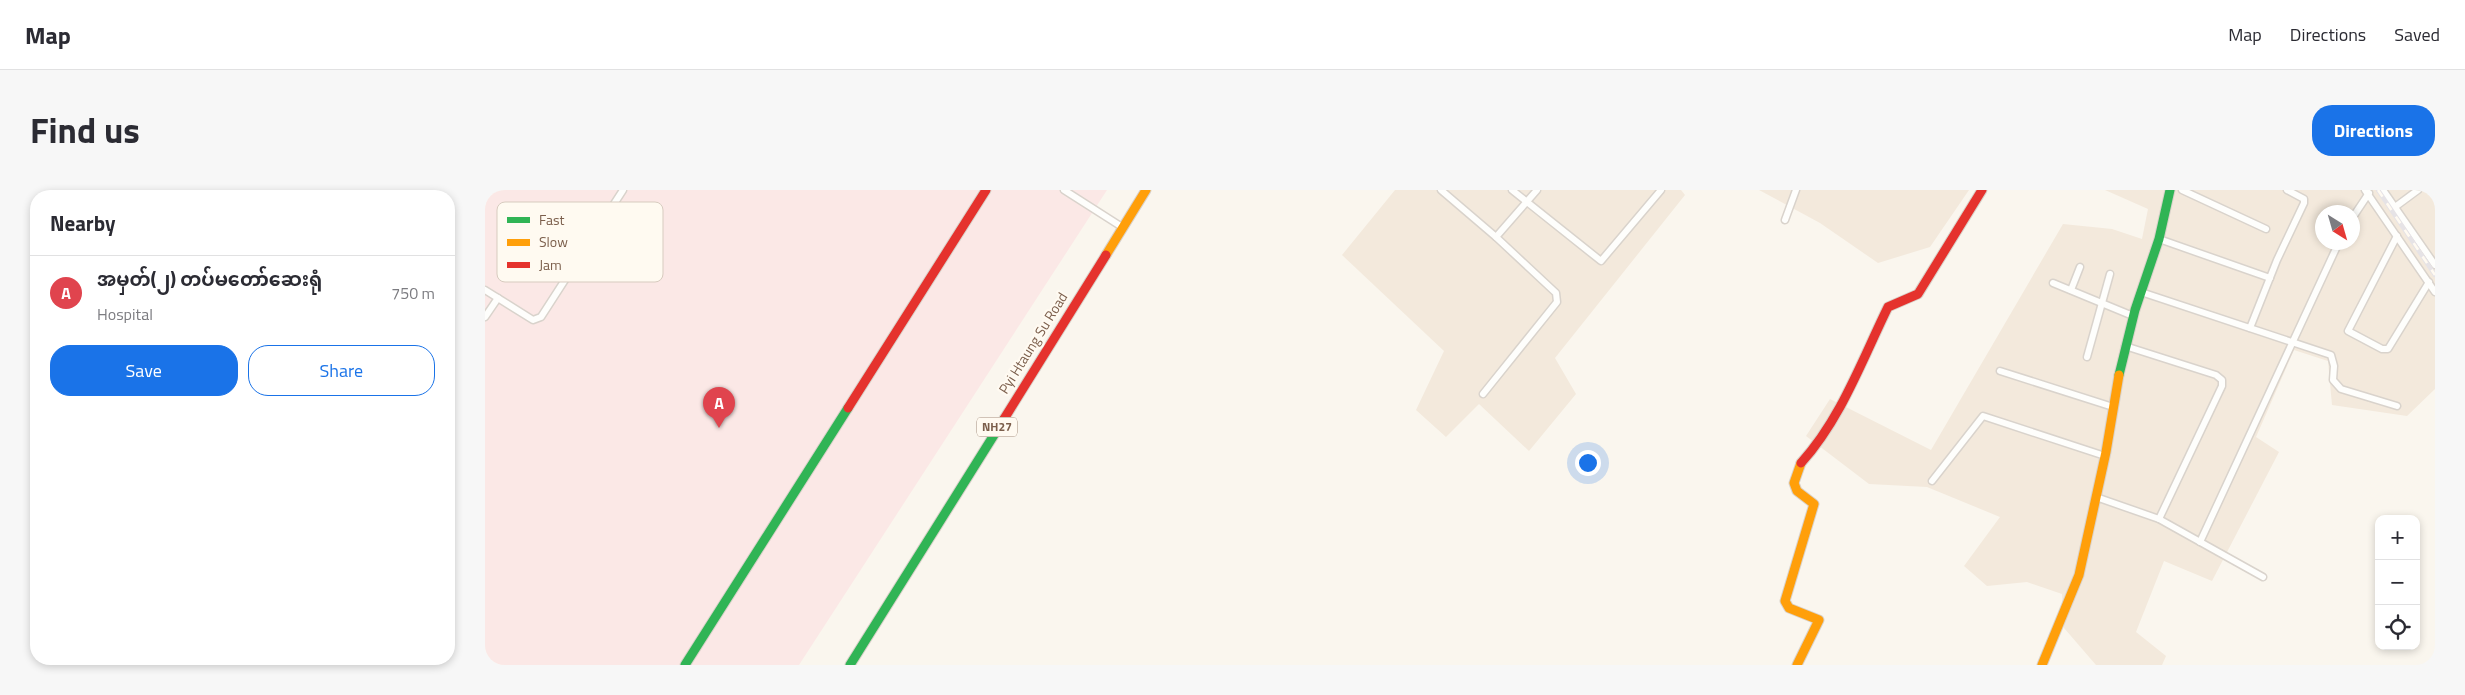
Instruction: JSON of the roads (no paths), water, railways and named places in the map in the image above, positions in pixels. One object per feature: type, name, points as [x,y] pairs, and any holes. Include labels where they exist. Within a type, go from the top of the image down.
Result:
[{"type":"main road","points":[[685,665],[986,190]]},
{"type":"main road","name":"Pyi Htaung Su Road","points":[[850,665],[1145,190]]},
{"type":"main road","points":[[1797,665],[1819,620],[1789,608],[1785,601],[1814,504],[1797,491],[1794,483],[1799,466],[1820,442],[1836,414],[1888,307],[1918,294],[1982,190]]},
{"type":"main road","points":[[2042,665],[2077,585],[2105,456],[2125,346],[2159,239],[2170,190]]},
{"type":"street","points":[[615,202],[623,190]]},
{"type":"street","points":[[1064,190],[1122,227]]},
{"type":"street","points":[[1441,190],[1496,237],[1556,293],[1557,302],[1483,394]]},
{"type":"street","points":[[1512,190],[1601,261],[1661,190]]},
{"type":"street","points":[[1496,237],[1537,190]]},
{"type":"street","points":[[1785,220],[1797,190]]},
{"type":"street","points":[[2182,190],[2266,229]]},
{"type":"street","points":[[2250,328],[2270,278],[2305,203],[2304,199],[2287,190]]},
{"type":"street","points":[[2383,190],[2435,265]]},
{"type":"street","points":[[2395,207],[2419,190]]},
{"type":"street","points":[[2360,205],[2367,192],[2435,292]]},
{"type":"street","points":[[2397,236],[2348,331],[2382,349],[2388,350],[2429,282]]},
{"type":"street","points":[[2159,239],[2270,278]]},
{"type":"street","points":[[2200,542],[2335,250]]},
{"type":"street","points":[[2071,290],[2081,267]]},
{"type":"street","points":[[2087,356],[2110,274]]},
{"type":"street","points":[[485,290],[533,320],[541,317],[564,282]]},
{"type":"street","points":[[2053,283],[2133,316]]},
{"type":"street","points":[[2141,292],[2331,355],[2334,366],[2333,380],[2341,389],[2397,406]]},
{"type":"street","points":[[485,317],[498,298]]},
{"type":"street","points":[[2125,346],[2216,376],[2222,380],[2222,386],[2159,519]]},
{"type":"street","points":[[2000,371],[2113,407]]},
{"type":"street","points":[[1932,481],[1983,416],[2105,456]]},
{"type":"street","points":[[2096,497],[2159,519],[2263,577]]},
{"type":"railway","points":[[2378,190],[2435,275]]},
{"type":"place","name":"အမှတ်(၂) တပ်မတော်ဆေးရုံ","points":[[719,428]]}]
